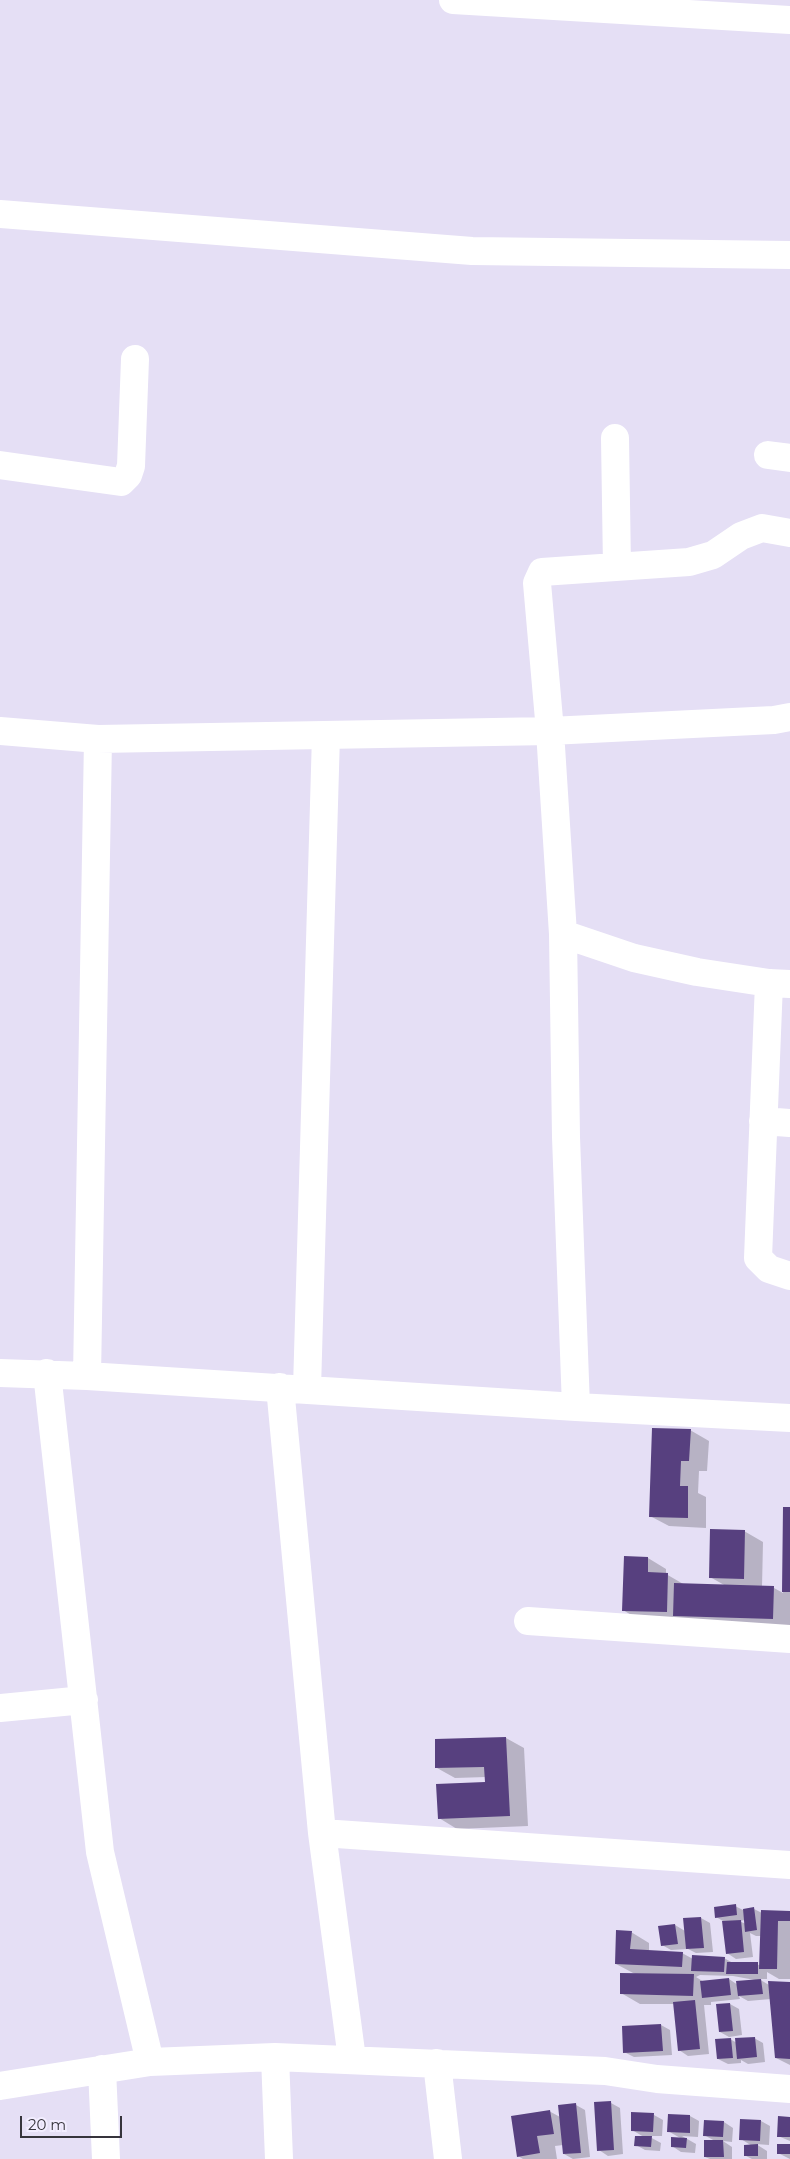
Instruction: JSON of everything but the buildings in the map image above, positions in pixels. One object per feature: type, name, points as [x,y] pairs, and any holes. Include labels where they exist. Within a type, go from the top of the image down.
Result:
[{"type":"street","points":[[453,0],[790,20]]},
{"type":"street","points":[[0,214],[472,251],[790,256]]},
{"type":"street","points":[[0,465],[121,482],[128,475],[131,466],[135,359]]},
{"type":"street","points":[[615,438],[617,567]]},
{"type":"street","points":[[576,1407],[566,1136],[563,934],[538,577],[542,572],[689,562],[713,554],[741,536],[762,528],[790,533]]},
{"type":"street","points":[[0,731],[98,739],[326,735],[550,730],[774,720],[790,717]]},
{"type":"street","points":[[307,1388],[326,735]]},
{"type":"street","points":[[87,1376],[98,739]]},
{"type":"street","points":[[563,934],[634,958],[697,972],[779,983],[763,1121],[758,1258],[769,1269],[790,1276]]},
{"type":"street","points":[[763,1121],[790,1123]]},
{"type":"street","points":[[0,1373],[47,1373],[307,1388],[576,1407],[790,1418]]},
{"type":"street","points":[[47,1373],[100,1852],[150,2062]]},
{"type":"street","points":[[280,1387],[322,1833],[352,2059]]},
{"type":"street","points":[[528,1621],[790,1639]]},
{"type":"street","points":[[0,1708],[84,1700]]},
{"type":"street","points":[[322,1833],[790,1865]]},
{"type":"street","points":[[275,2057],[279,2159]]},
{"type":"street","points":[[0,2086],[150,2062],[275,2057],[605,2071],[657,2079],[790,2089]]},
{"type":"street","points":[[437,2063],[448,2159]]},
{"type":"street","points":[[102,2069],[106,2159]]}]
